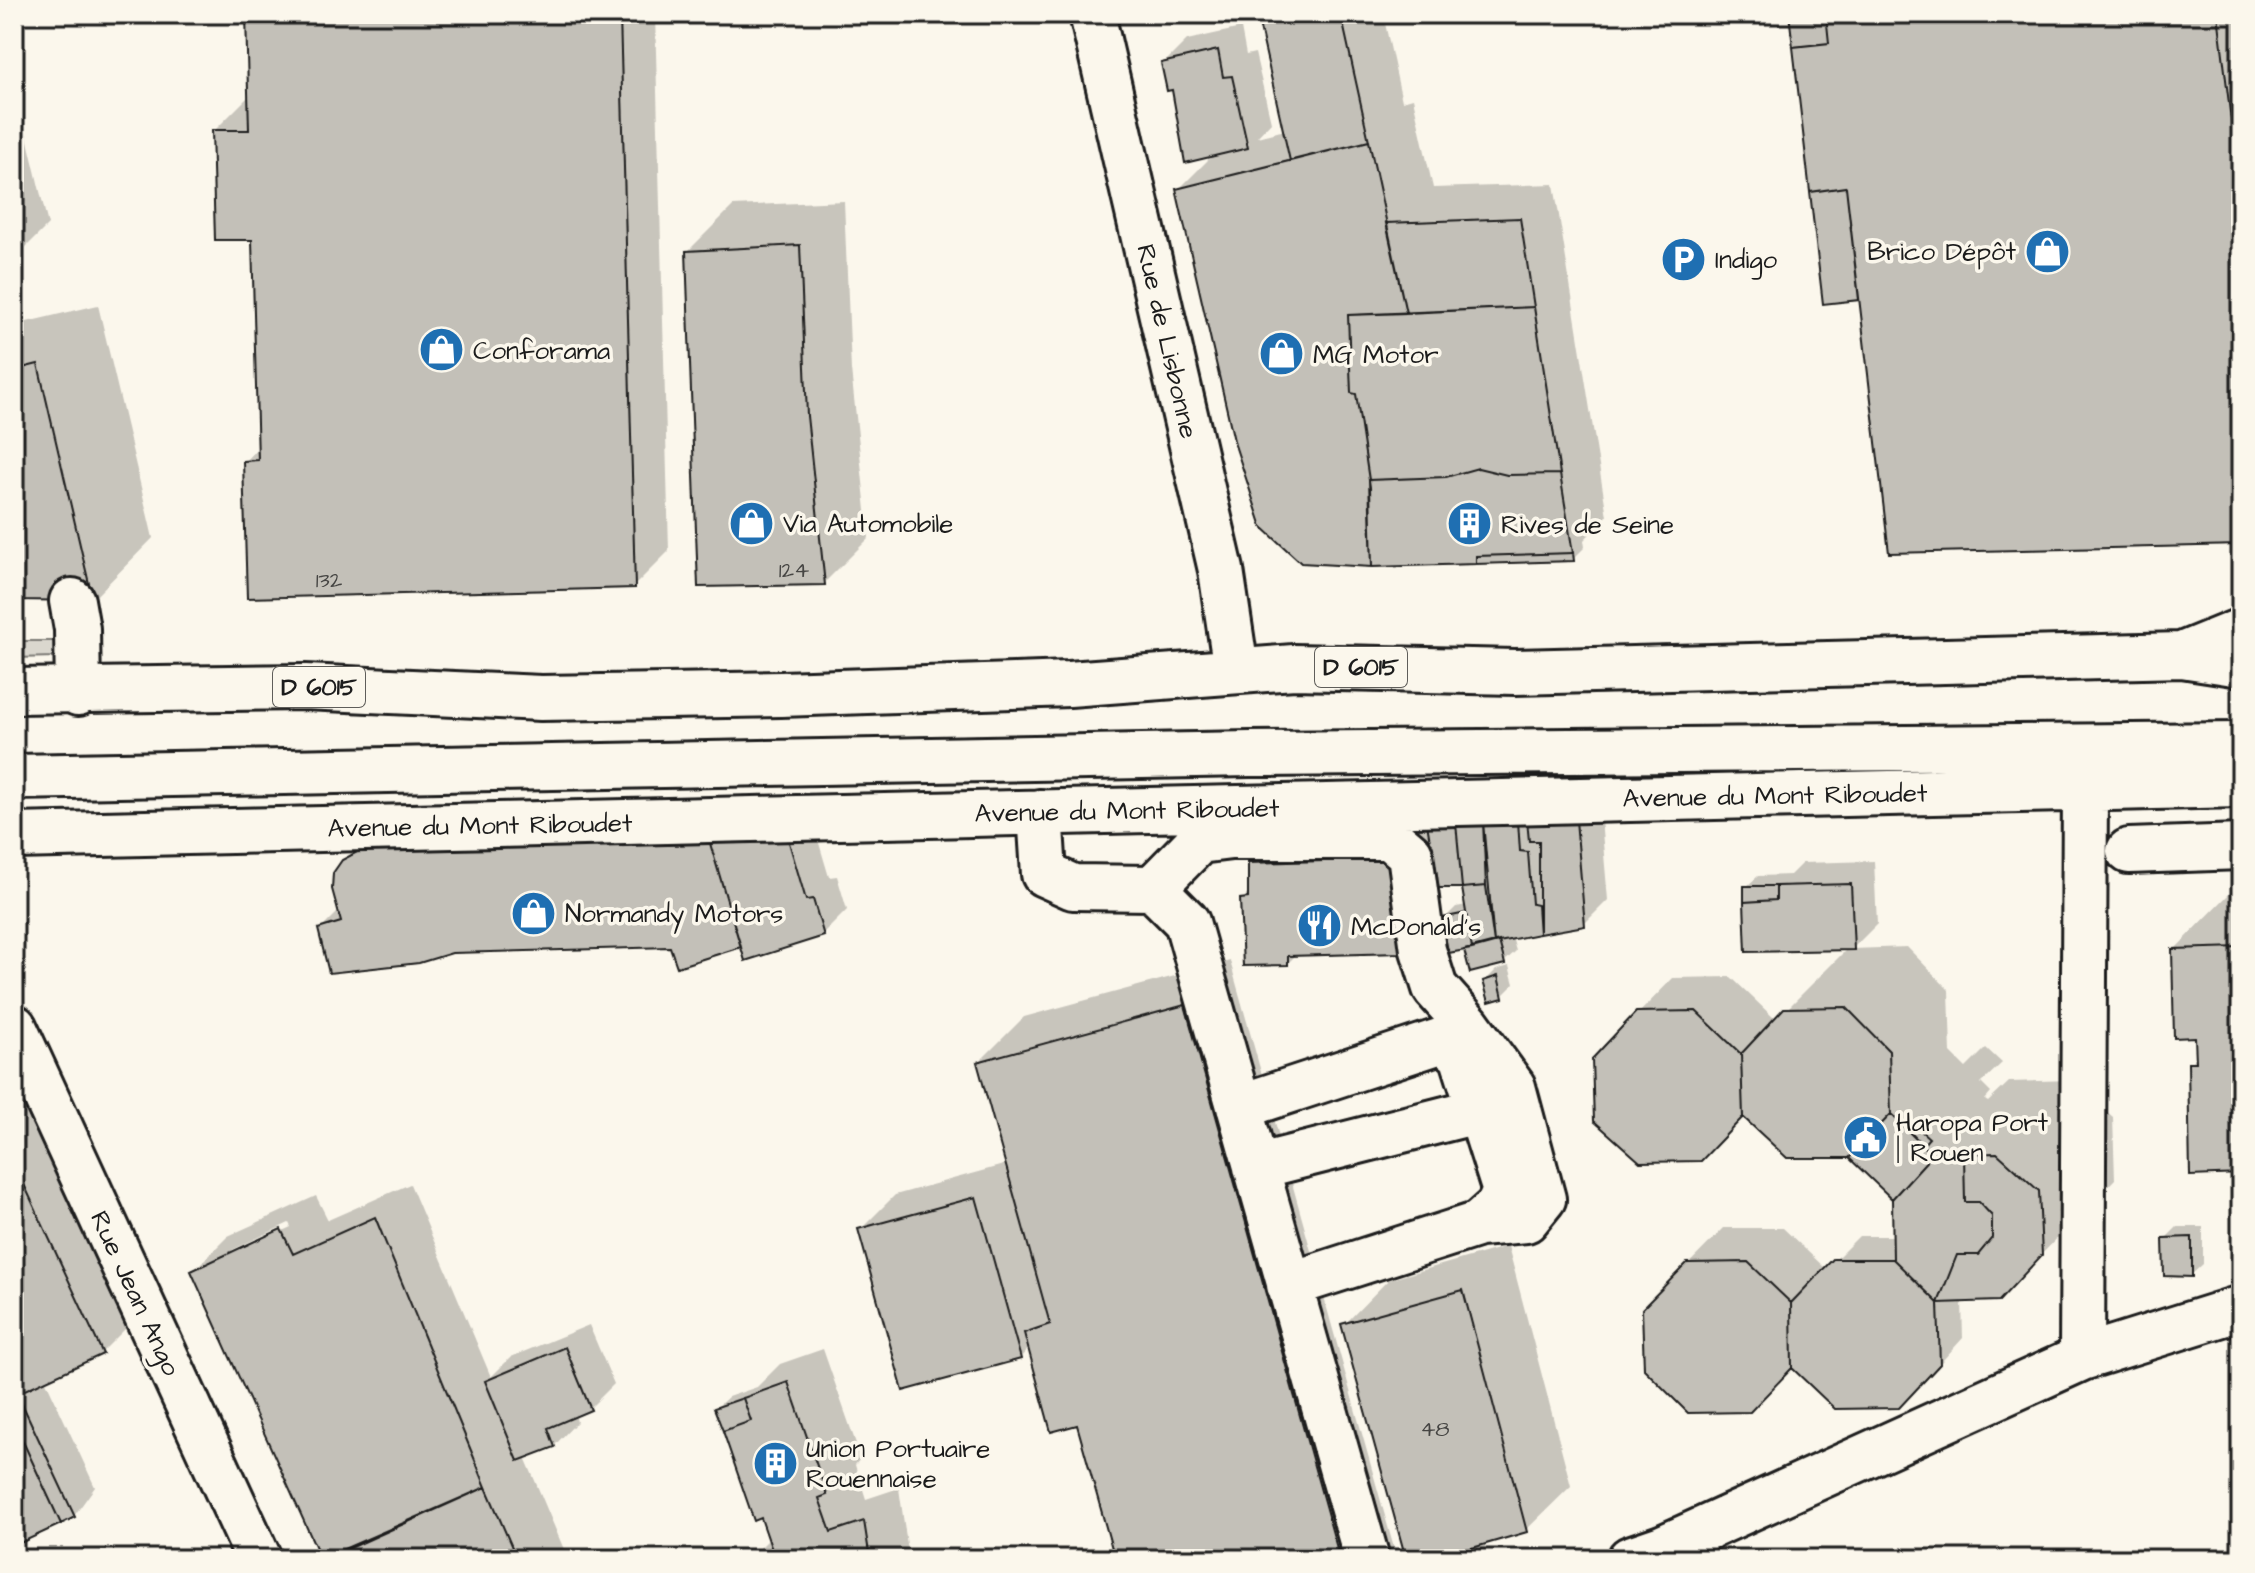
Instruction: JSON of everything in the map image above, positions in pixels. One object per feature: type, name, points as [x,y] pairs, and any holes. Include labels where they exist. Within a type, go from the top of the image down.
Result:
[{"type":"street","name":"Rue de Lisbonne","points":[[1092,14],[1221,570],[1236,670]]},
{"type":"street","points":[[72,601],[88,692]]},
{"type":"street","name":"D 6015","points":[[2182,655],[2241,631]]},
{"type":"street","name":"D 6015","points":[[14,691],[305,687],[541,698],[765,695],[1069,684],[1319,666],[1530,672],[2182,655],[2241,664]]},
{"type":"street","name":"D 6015","points":[[14,724],[88,692]]},
{"type":"street","points":[[14,777],[1250,754],[2241,745]]},
{"type":"street","name":"Avenue du Mont Riboudet","points":[[14,836],[2241,785]]},
{"type":"street","points":[[2082,1358],[2085,788]]},
{"type":"street","points":[[1040,812],[1044,874],[1073,887],[1153,888],[1187,922],[1367,1559]]},
{"type":"street","points":[[1153,888],[1199,841],[1231,837],[1390,837],[1410,854],[1423,950],[1435,988],[1468,1025],[1513,1087],[1543,1199],[1526,1220],[1479,1224],[1289,1285]]},
{"type":"street","points":[[2129,851],[2241,847]]},
{"type":"street","name":"Rue Jean Ango","points":[[14,1027],[259,1559]]},
{"type":"street","points":[[1239,1107],[1443,1040],[1462,1055],[1505,1191],[1498,1207],[1479,1224]]},
{"type":"street","points":[[1256,1167],[1481,1110]]},
{"type":"street","points":[[1630,1559],[1662,1548],[2082,1358],[2241,1308]]},
{"type":"shaded area","points":[[14,641],[57,641],[56,657],[14,658]]},
{"type":"building","name":"Conforama","points":[[246,14],[620,14],[635,588],[247,598],[243,461],[258,460],[252,240],[215,240],[212,130],[249,130]]},
{"type":"building","points":[[1276,14],[1341,14],[1369,141],[1290,161],[1258,19]]},
{"type":"building","points":[[1789,14],[1826,14],[1829,43],[1793,47]]},
{"type":"building","name":"Brico Dépôt","points":[[1826,14],[2069,14],[2070,20],[2115,14],[2218,14],[2241,202],[2241,545],[1889,553],[1846,187],[1810,192],[1793,47],[1829,43]]},
{"type":"building","points":[[2069,14],[2115,14],[2070,20]]},
{"type":"building","points":[[1218,50],[1223,77],[1232,76],[1248,148],[1185,163],[1172,90],[1167,91],[1161,63]]},
{"type":"building","name":"MG Motor","points":[[1369,141],[1406,313],[1348,315],[1351,393],[1356,394],[1370,487],[1372,567],[1301,563],[1262,527],[1235,445],[1176,189]]},
{"type":"building","points":[[1846,187],[1859,300],[1823,304],[1810,192]]},
{"type":"building","points":[[1520,218],[1534,307],[1406,313],[1386,223]]},
{"type":"building","points":[[800,245],[807,416],[825,585],[698,587],[686,251]]},
{"type":"building","points":[[1534,307],[1560,474],[1507,475],[1478,468],[1446,477],[1369,480],[1356,394],[1351,393],[1348,315]]},
{"type":"building","points":[[38,364],[93,601],[14,600],[14,370]]},
{"type":"building","name":"Rives de Seine","points":[[1478,468],[1507,475],[1560,474],[1573,553],[1476,556],[1476,564],[1372,567],[1369,480],[1446,477]]},
{"type":"building","points":[[1573,553],[1574,561],[1476,564],[1476,556]]},
{"type":"building","points":[[1527,820],[1576,820],[1585,926],[1539,934],[1539,841],[1529,841]]},
{"type":"building","points":[[1518,821],[1520,851],[1528,852],[1532,904],[1537,905],[1539,934],[1494,943],[1483,822]]},
{"type":"building","points":[[1483,822],[1486,886],[1462,888],[1456,823]]},
{"type":"building","points":[[1456,823],[1462,888],[1438,888],[1427,824]]},
{"type":"building","points":[[788,839],[806,900],[813,899],[824,936],[745,961],[709,840]]},
{"type":"building","name":"Normandy Motors","points":[[709,840],[741,947],[677,967],[670,947],[452,953],[419,963],[329,973],[318,929],[341,922],[332,889],[333,873],[342,860],[361,850]]},
{"type":"building","name":"McDonald's","points":[[1398,859],[1400,953],[1288,956],[1288,965],[1243,966],[1240,899],[1248,898],[1248,863]]},
{"type":"building","points":[[1851,884],[1854,950],[1746,952],[1744,902],[1776,900],[1776,886]]},
{"type":"building","points":[[1486,886],[1494,943],[1472,949],[1462,888]]},
{"type":"building","points":[[1744,886],[1776,886],[1776,900],[1744,902]]},
{"type":"building","points":[[1466,913],[1472,949],[1448,953],[1442,918]]},
{"type":"building","points":[[1499,941],[1505,964],[1470,973],[1464,950]]},
{"type":"building","points":[[2241,947],[2241,1174],[2190,1176],[2188,1062],[2196,1062],[2195,1037],[2174,1038],[2172,949]]},
{"type":"building","points":[[1498,976],[1503,998],[1489,1002],[1483,981]]},
{"type":"building","points":[[1185,1005],[1340,1559],[1115,1559],[1077,1425],[1051,1432],[1024,1333],[1050,1324],[977,1062]]},
{"type":"building","points":[[1846,1007],[1889,1051],[1891,1114],[1849,1158],[1787,1158],[1743,1117],[1741,1054],[1784,1008]]},
{"type":"building","points":[[1696,1011],[1741,1054],[1743,1117],[1701,1161],[1640,1162],[1594,1121],[1592,1059],[1636,1012]]},
{"type":"building","points":[[1891,1114],[1932,1155],[1892,1199],[1849,1158]]},
{"type":"building","points":[[1910,1121],[1929,1138],[1923,1145],[1904,1126]]},
{"type":"building","points":[[1997,1153],[2039,1191],[2042,1255],[1999,1301],[1938,1303],[1957,1255],[1978,1255],[1992,1238],[1992,1216],[1979,1202],[1965,1202],[1964,1154]]},
{"type":"building","points":[[1964,1154],[1965,1202],[1979,1202],[1992,1216],[1992,1238],[1978,1255],[1957,1255],[1938,1303],[1893,1259],[1892,1199],[1932,1155]]},
{"type":"building","points":[[14,1163],[103,1354],[14,1395]]},
{"type":"building","points":[[976,1197],[1021,1359],[903,1391],[858,1229]]},
{"type":"building","points":[[375,1217],[486,1487],[321,1559],[191,1271],[281,1229],[293,1254]]},
{"type":"building","points":[[2192,1237],[2192,1277],[2164,1276],[2163,1238]]},
{"type":"building","points":[[1833,1259],[1893,1259],[1938,1303],[1940,1364],[1899,1408],[1835,1409],[1792,1368],[1791,1303]]},
{"type":"building","points":[[1748,1262],[1791,1303],[1792,1368],[1750,1412],[1688,1413],[1644,1369],[1642,1309],[1687,1263]]},
{"type":"building","points":[[1463,1290],[1527,1532],[1455,1553],[1456,1559],[1406,1559],[1341,1324]]},
{"type":"building","points":[[565,1347],[591,1410],[548,1428],[555,1447],[518,1461],[485,1381]]},
{"type":"building","name":"Union Portuaire Rouennaise","points":[[788,1382],[827,1495],[819,1498],[831,1532],[864,1521],[870,1559],[756,1559],[773,1553],[761,1518],[754,1521],[723,1431],[751,1421],[743,1398]]},
{"type":"building","points":[[17,1393],[75,1517],[61,1524],[14,1422],[14,1395]]},
{"type":"building","points":[[743,1398],[751,1421],[723,1431],[714,1408]]},
{"type":"building","points":[[14,1422],[61,1524],[14,1546]]},
{"type":"building","points":[[486,1487],[517,1559],[326,1559]]},
{"type":"building","points":[[1472,1548],[1475,1559],[1456,1559],[1455,1553]]},
{"type":"place","name":"Brico Dépôt","points":[[2047,251]]},
{"type":"place","name":"Indigo","points":[[1684,259]]},
{"type":"place","name":"Conforama","points":[[442,350]]},
{"type":"place","name":"MG Motor","points":[[1282,354]]},
{"type":"place","name":"Via Automobile","points":[[752,523]]},
{"type":"place","name":"Rives de Seine","points":[[1470,524]]},
{"type":"place","name":"Normandy Motors","points":[[534,913]]},
{"type":"place","name":"McDonald's","points":[[1320,926]]},
{"type":"place","name":"Haropa Port | Rouen","points":[[1865,1137]]},
{"type":"place","name":"Union Portuaire Rouennaise","points":[[775,1463]]}]
